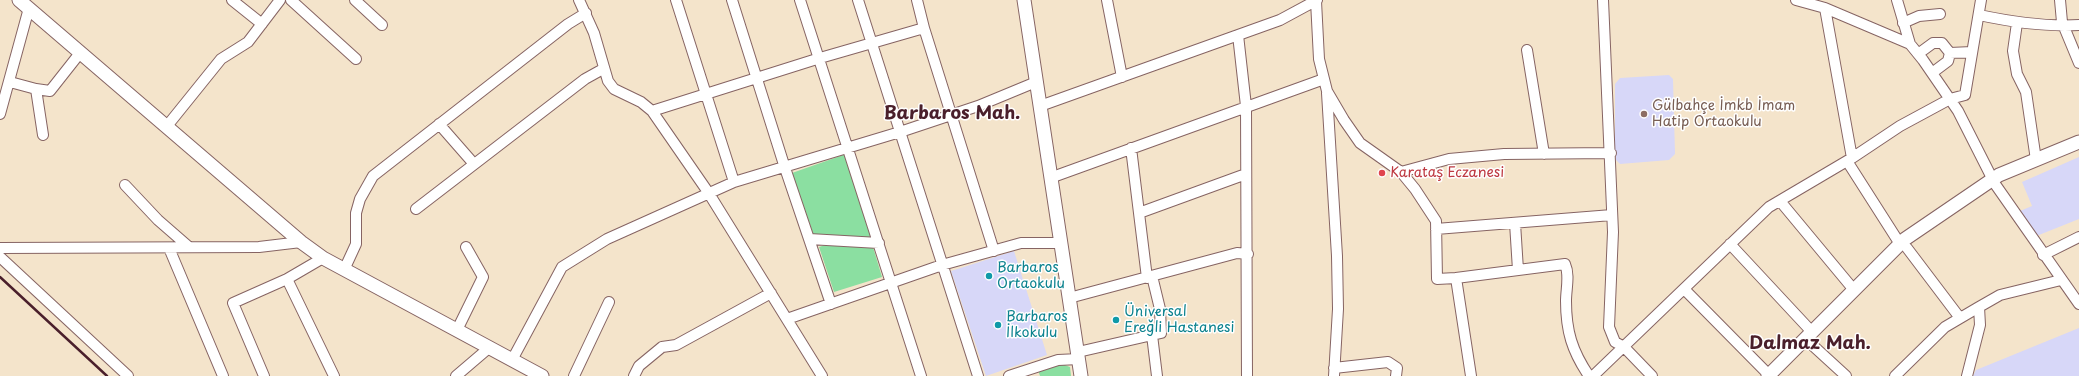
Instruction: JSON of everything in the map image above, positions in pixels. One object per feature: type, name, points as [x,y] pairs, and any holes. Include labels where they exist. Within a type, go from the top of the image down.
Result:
[{"type":"main road","points":[[1024,0],[1081,376]]},
{"type":"main road","points":[[24,4],[301,242],[323,258],[490,347],[535,374]]},
{"type":"main road","points":[[1811,338],[1854,290],[1903,246],[1994,182],[2036,160],[2079,142]]},
{"type":"main road","points":[[1994,182],[2079,150]]},
{"type":"main road","points":[[1772,376],[1903,246]]},
{"type":"street","points":[[232,0],[262,24]]},
{"type":"street","points":[[167,126],[221,59],[248,42],[280,0]]},
{"type":"street","points":[[291,0],[356,59]]},
{"type":"street","points":[[355,0],[382,25]]},
{"type":"street","points":[[579,0],[594,33],[603,69],[614,89],[641,102],[652,111],[708,192],[822,376]]},
{"type":"street","points":[[676,0],[734,182]]},
{"type":"street","points":[[732,0],[756,79],[831,304]]},
{"type":"street","points":[[800,0],[820,58],[921,376]]},
{"type":"street","points":[[858,0],[978,376]]},
{"type":"street","points":[[917,0],[924,28],[994,251]]},
{"type":"street","points":[[1603,0],[1611,153],[1612,215],[1609,327],[1615,342],[1624,347],[1652,376]]},
{"type":"street","points":[[1796,0],[1825,8],[1910,44]]},
{"type":"street","points":[[1897,0],[1910,44],[1958,111],[1994,182],[2043,255],[2079,304]]},
{"type":"street","points":[[1593,376],[1769,207],[1849,159],[1900,126],[1950,98],[1965,95],[1981,0]]},
{"type":"street","points":[[2060,0],[2062,22],[2065,26],[2079,63]]},
{"type":"street","points":[[1110,1],[1122,77]]},
{"type":"street","points":[[1040,106],[1280,20],[1316,1],[1319,59],[1327,91],[1338,264],[1338,309],[1334,372],[1388,362],[1397,368],[1396,376]]},
{"type":"street","points":[[0,114],[10,82],[24,4]]},
{"type":"street","points":[[1825,8],[1849,159],[1903,246],[1960,318]]},
{"type":"street","points":[[344,270],[356,244],[356,213],[360,199],[373,176],[568,24],[586,13]]},
{"type":"street","points":[[1903,23],[1919,16],[1940,14]]},
{"type":"street","points":[[1979,15],[2017,23],[2065,26],[2079,25]]},
{"type":"street","points":[[2017,23],[2013,51],[2017,74],[2026,92],[2036,160]]},
{"type":"street","points":[[652,111],[872,42],[924,28]]},
{"type":"street","points":[[1238,35],[1246,106],[1248,254],[1247,376]]},
{"type":"street","points":[[1918,54],[1933,43],[1942,43],[1950,53]]},
{"type":"street","points":[[1527,50],[1544,154]]},
{"type":"street","points":[[1950,53],[1972,52]]},
{"type":"street","points":[[10,82],[50,91],[80,53]]},
{"type":"street","points":[[1932,73],[1948,61],[1950,53]]},
{"type":"street","points":[[416,209],[584,79],[603,69]]},
{"type":"street","points":[[1050,178],[1324,79]]},
{"type":"street","points":[[512,360],[562,267],[607,239],[708,192],[734,182],[785,168],[952,115],[1036,82]]},
{"type":"street","points":[[36,89],[43,135]]},
{"type":"street","points":[[1327,91],[1360,143],[1401,172],[1436,221],[1436,279],[1456,278],[1565,264],[1568,269],[1566,302],[1568,333],[1577,357],[1589,376]]},
{"type":"street","points":[[439,124],[474,164]]},
{"type":"street","points":[[1008,376],[1035,372],[1058,360],[1152,335],[1161,334],[1160,310],[1149,277],[1131,148]]},
{"type":"street","points":[[1401,172],[1449,159],[1504,154],[1611,153]]},
{"type":"street","points":[[1139,213],[1246,174]]},
{"type":"street","points":[[125,185],[158,220],[189,247]]},
{"type":"street","points":[[1780,201],[1854,290]]},
{"type":"street","points":[[1436,229],[1612,215]]},
{"type":"street","points":[[1515,223],[1518,270]]},
{"type":"street","points":[[2043,255],[2079,237]]},
{"type":"street","points":[[809,238],[879,243]]},
{"type":"street","points":[[0,248],[259,247],[301,242]]},
{"type":"street","points":[[787,319],[942,265],[1021,243],[1060,243]]},
{"type":"street","points":[[1730,244],[1811,338],[1846,376]]},
{"type":"street","points":[[457,330],[483,277],[466,247]]},
{"type":"street","points":[[169,248],[223,376]]},
{"type":"street","points":[[1069,298],[1237,253],[1248,254]]},
{"type":"street","points":[[0,257],[128,376]]},
{"type":"street","points":[[264,376],[233,303],[287,279],[323,258]]},
{"type":"street","points":[[1456,278],[1471,376]]},
{"type":"street","points":[[287,279],[334,376]]},
{"type":"street","points":[[1899,375],[1945,327],[1960,318],[2000,295],[2061,280]]},
{"type":"street","points":[[1684,289],[1772,376]]},
{"type":"street","points":[[634,376],[639,366],[662,347],[676,345],[771,293]]},
{"type":"street","points":[[574,376],[609,302]]},
{"type":"street","points":[[1967,376],[1980,324],[1979,307]]},
{"type":"street","points":[[1152,335],[1157,376]]},
{"type":"street","points":[[456,376],[490,347]]},
{"type":"shaded area","name":"Gülbahçe İmkb İmam Hatip Ortaokulu","points":[[1669,75],[1673,79],[1675,154],[1669,160],[1620,164],[1616,160],[1615,150],[1615,84],[1620,78]]},
{"type":"shaded area","points":[[2079,157],[2079,219],[2034,237],[2020,211],[2032,206],[2022,182]]},
{"type":"shaded area","points":[[1014,251],[1047,355],[986,376],[951,271]]},
{"type":"shaded area","points":[[2079,328],[2079,376],[1973,376],[1976,370]]},
{"type":"green space","points":[[846,154],[871,238],[814,236],[792,173]]},
{"type":"green space","points":[[825,245],[873,247],[882,277],[834,292],[819,247]]},
{"type":"green space","points":[[1062,364],[1070,367],[1071,376],[1040,376],[1038,370]]},
{"type":"railway","points":[[0,277],[107,376]]},
{"type":"place","name":"Gülbahçe İmkb İmam Hatip Ortaokulu","points":[[1644,114]]},
{"type":"place","name":"Karataş Eczanesi","points":[[1382,173]]},
{"type":"place","name":"Barbaros Ortaokulu","points":[[989,276]]},
{"type":"place","name":"Üniversal Ereğli Hastanesi","points":[[1116,320]]},
{"type":"place","name":"Barbaros İlkokulu","points":[[998,325]]},
{"type":"district","name":"Barbaros Mah.","points":[[952,114]]},
{"type":"district","name":"Dalmaz Mah.","points":[[1810,344]]}]
